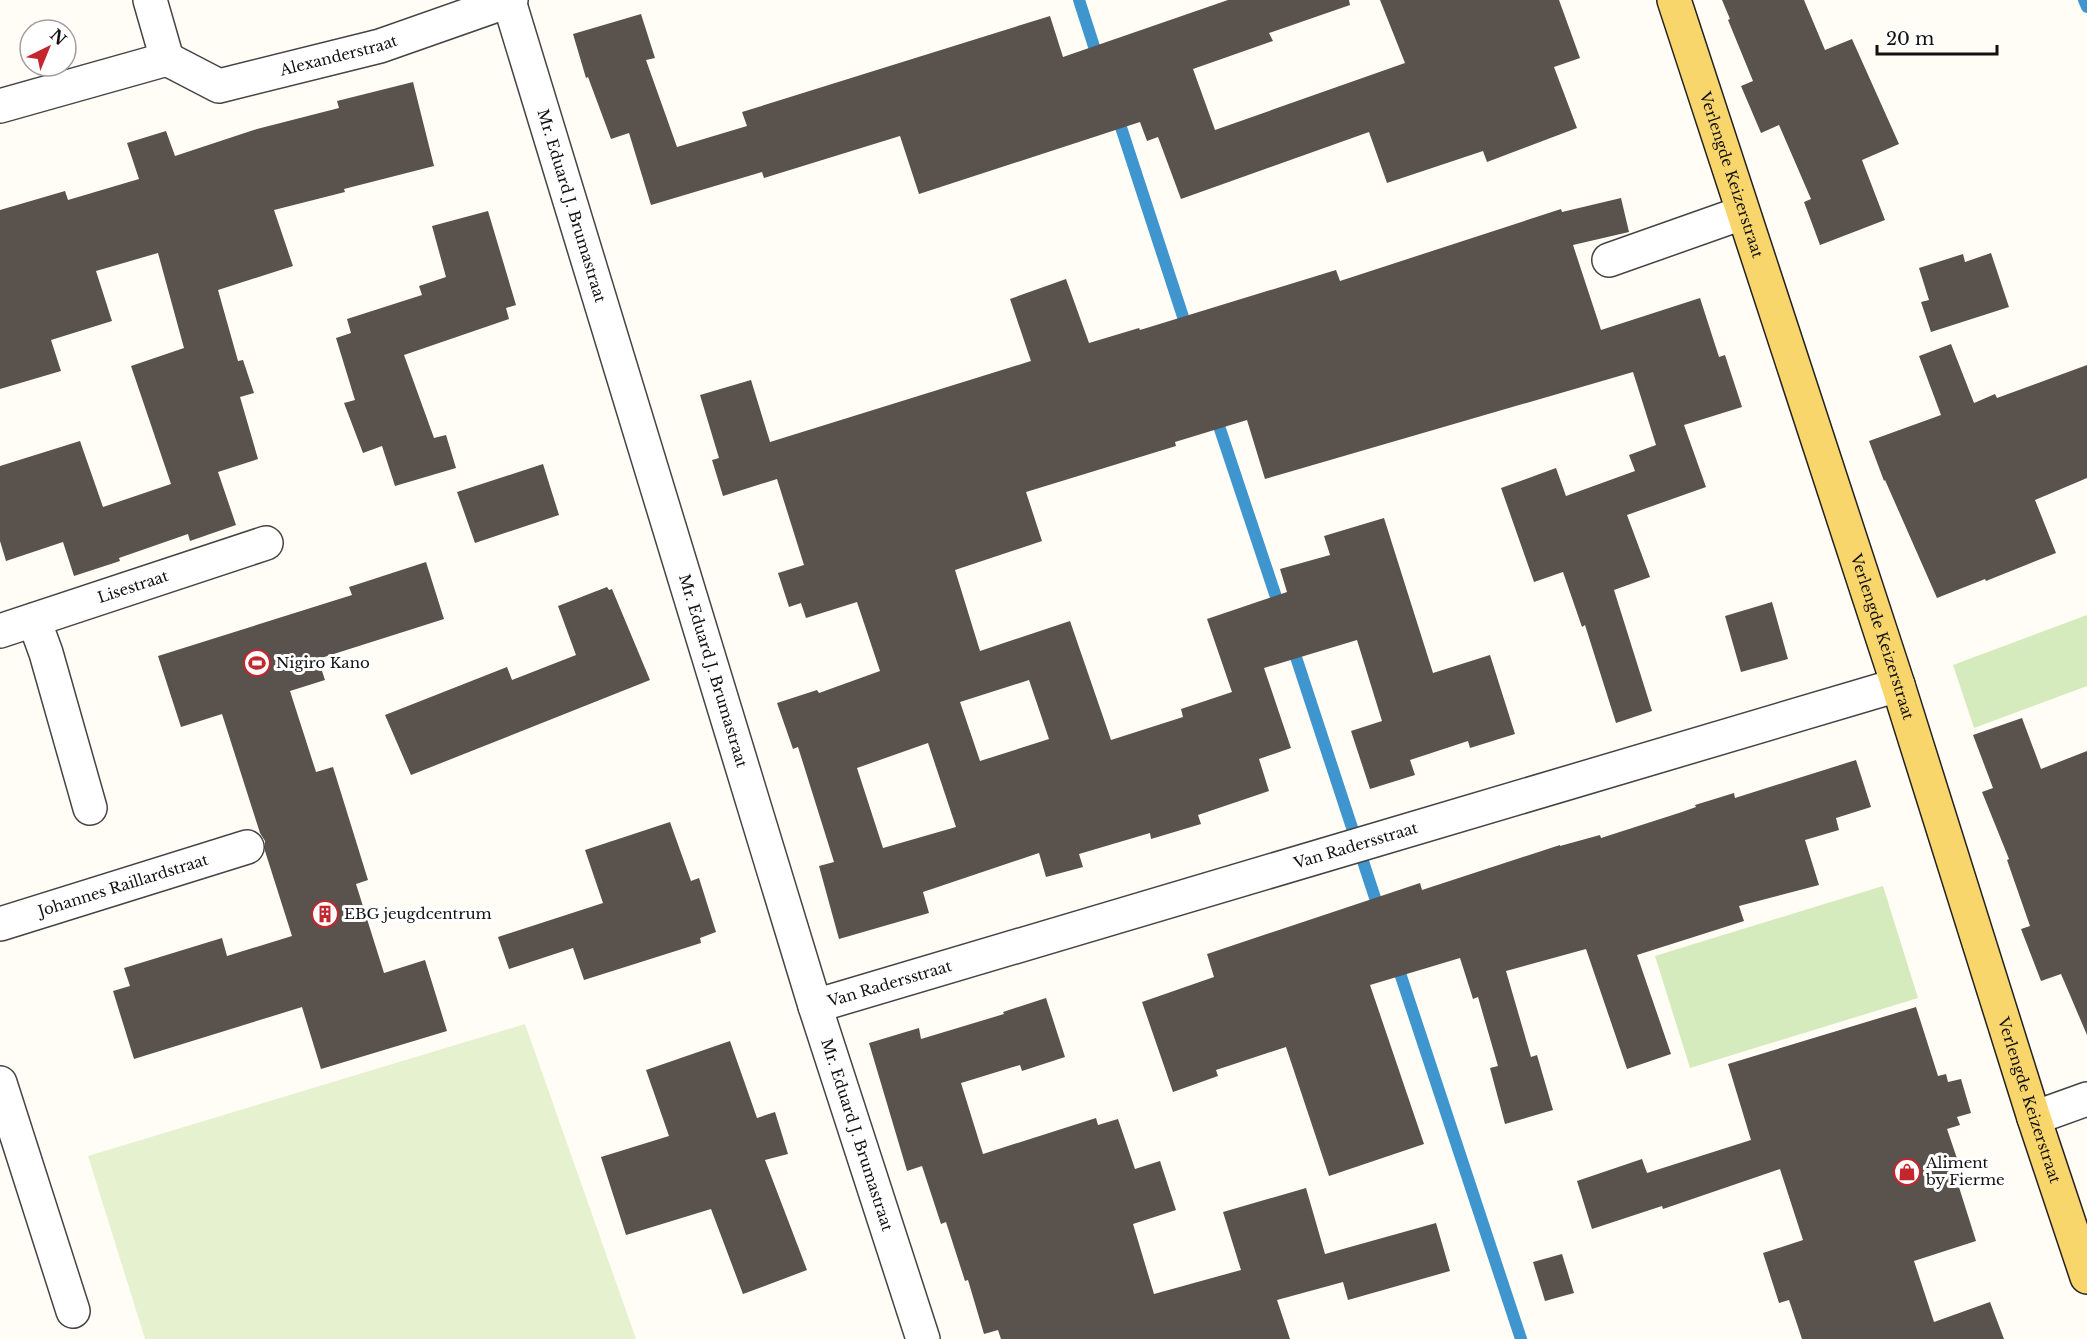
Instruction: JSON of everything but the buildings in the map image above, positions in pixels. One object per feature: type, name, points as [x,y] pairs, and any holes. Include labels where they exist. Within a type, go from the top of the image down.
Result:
[{"type":"main road","name":"Verlengde Keizerstraat","points":[[1674,0],[1898,685],[2034,1118],[2087,1277]]},
{"type":"street","points":[[0,106],[167,59],[150,0]]},
{"type":"street","name":"Alexanderstraat","points":[[167,59],[219,86],[381,46],[510,0]]},
{"type":"street","name":"Mr. Eduard J. Brumastraat","points":[[510,0],[815,1006],[923,1339]]},
{"type":"street","points":[[1609,260],[1742,213]]},
{"type":"street","name":"Lisestraat","points":[[0,631],[266,543]]},
{"type":"street","points":[[34,620],[46,653],[90,808]]},
{"type":"street","name":"Van Radersstraat","points":[[815,1006],[1898,685]]},
{"type":"street","name":"Johannes Raillardstraat","points":[[0,924],[247,847]]},
{"type":"street","points":[[0,1083],[73,1311]]},
{"type":"street","points":[[2034,1118],[2087,1099]]},
{"type":"green space","points":[[2087,615],[2087,686],[1974,728],[1953,665]]},
{"type":"green space","points":[[1883,886],[1918,998],[1690,1068],[1655,956]]},
{"type":"green space","points":[[525,1024],[636,1339],[145,1339],[88,1156]]},
{"type":"waterway","points":[[1079,0],[1099,62]]},
{"type":"waterway","points":[[2084,0],[2087,7]]},
{"type":"waterway","points":[[1116,112],[1188,332]]},
{"type":"waterway","points":[[1215,414],[1281,612]]},
{"type":"waterway","points":[[1292,645],[1380,913]]},
{"type":"waterway","points":[[1396,961],[1521,1339]]},
{"type":"place","name":"Nigiro Kano","points":[[257,663]]},
{"type":"place","name":"EBG jeugdcentrum","points":[[325,914]]},
{"type":"place","name":"Aliment by Fierme","points":[[1907,1172]]}]
